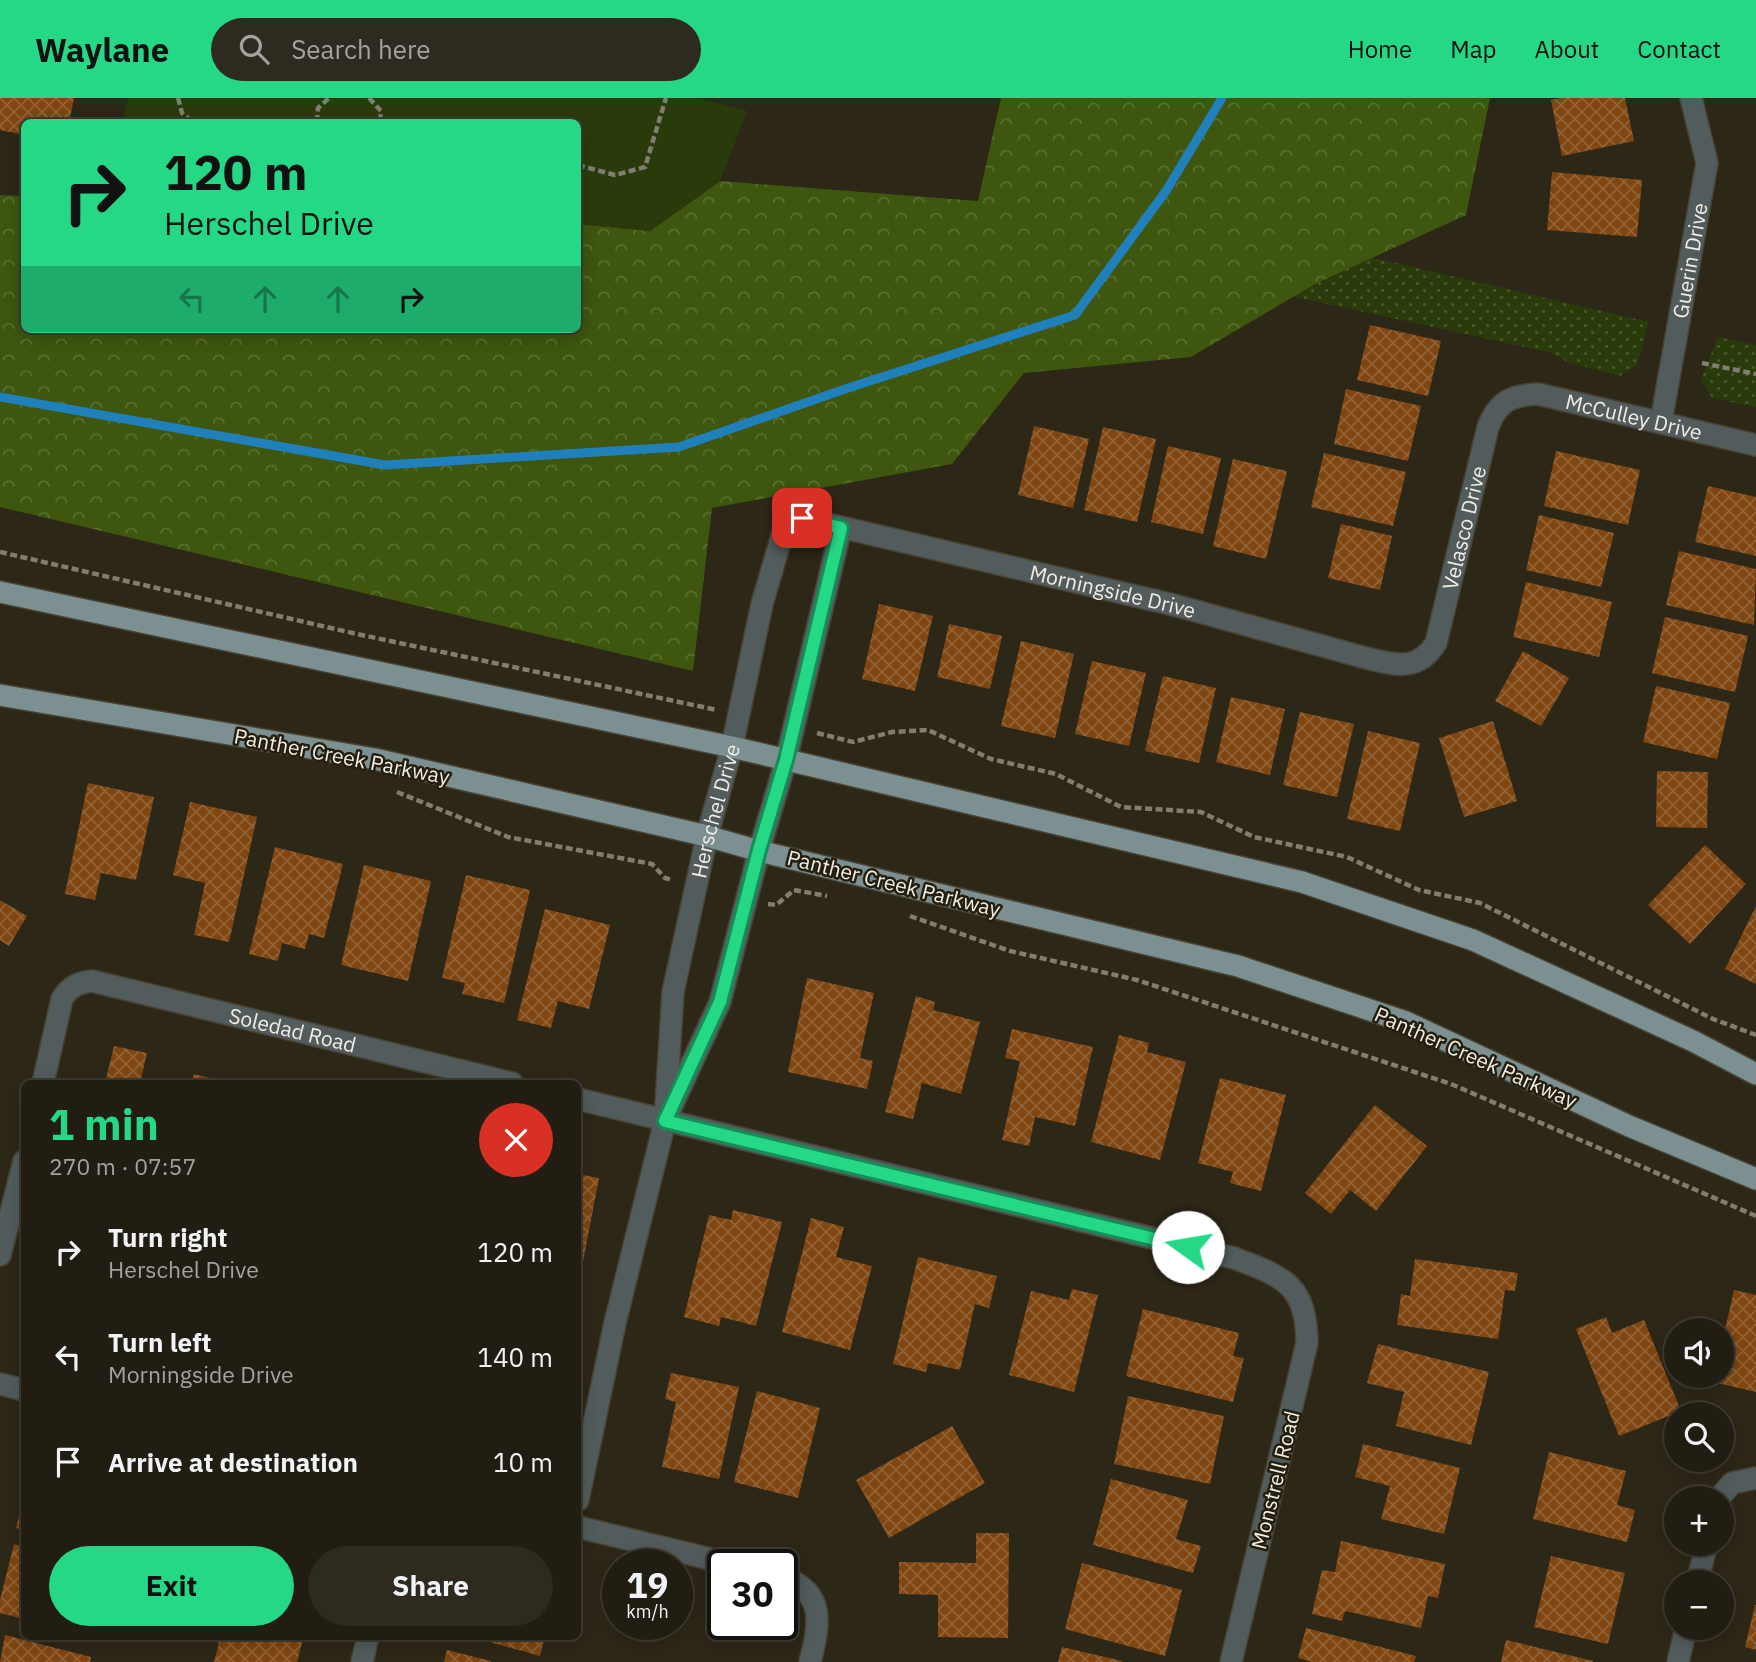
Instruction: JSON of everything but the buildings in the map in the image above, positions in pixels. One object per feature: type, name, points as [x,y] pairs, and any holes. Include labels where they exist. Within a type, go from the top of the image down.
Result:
[{"type":"main road","points":[[0,592],[732,747],[1302,882],[1474,940],[1693,1041],[1756,1074]]},
{"type":"main road","name":"Panther Creek Parkway","points":[[0,695],[375,759],[707,836],[1238,966],[1406,1022],[1629,1126],[1756,1179]]},
{"type":"street","name":"Guerin Drive","points":[[1661,422],[1707,163],[1690,98]]},
{"type":"street","name":"McCulley Drive","points":[[1512,399],[1517,395],[1538,394],[1756,445]]},
{"type":"street","name":"Velasco Drive","points":[[1420,660],[1432,650],[1439,634],[1488,427],[1501,405],[1512,399]]},
{"type":"street","name":"Morningside Drive","points":[[802,518],[1174,605],[1387,663],[1407,664],[1420,660]]},
{"type":"street","name":"Herschel Drive","points":[[581,1486],[615,1323],[665,1121],[673,992],[707,836],[732,747],[762,604],[781,533],[791,520],[802,518]]},
{"type":"street","name":"Herschel Drive","points":[[665,1121],[720,1002],[759,850],[786,760],[841,528]]},
{"type":"street","name":"Soledad Road","points":[[44,1080],[62,999],[75,985],[93,981],[500,1080]]},
{"type":"street","points":[[581,1100],[665,1121]]},
{"type":"street","name":"Monstrell Road","points":[[665,1121],[1234,1258],[1284,1280],[1300,1297],[1307,1327],[1305,1358],[1231,1662]]},
{"type":"street","points":[[0,1255],[21,1173]]},
{"type":"street","points":[[0,1384],[21,1389]]},
{"type":"street","points":[[1729,1486],[1747,1479]]},
{"type":"street","points":[[581,1528],[707,1558]]},
{"type":"street","points":[[798,1585],[804,1588],[817,1608],[819,1619],[810,1662]]},
{"type":"street","points":[[362,1662],[367,1640]]},
{"type":"street","points":[[1678,1662],[1683,1640]]},
{"type":"path","points":[[178,98],[181,113],[189,119]]},
{"type":"path","points":[[317,119],[318,108],[329,98]]},
{"type":"path","points":[[369,98],[380,111],[380,119]]},
{"type":"path","points":[[581,166],[615,175],[645,167],[666,98]]},
{"type":"path","points":[[1703,363],[1756,374]]},
{"type":"path","points":[[395,792],[508,837],[652,864],[665,878],[698,887]]},
{"type":"path","points":[[746,901],[776,905],[794,890],[835,898]]},
{"type":"path","points":[[900,912],[1010,951],[1137,980],[1451,1084],[1756,1216]]},
{"type":"green space","points":[[128,98],[697,98],[747,111],[720,181],[650,231],[581,224],[581,119],[124,119]]},
{"type":"green space","points":[[1001,98],[1490,98],[1466,215],[1315,284],[1191,357],[1024,373],[952,464],[712,508],[693,671],[0,507],[0,195],[21,196],[21,333],[581,333],[581,224],[650,231],[720,181],[978,201]]},
{"type":"green space","points":[[1370,257],[1649,322],[1637,365],[1620,376],[1567,362],[1552,353],[1291,296]]},
{"type":"green space","points":[[1718,337],[1756,345],[1756,407],[1712,398],[1701,379]]},
{"type":"waterway","points":[[0,397],[385,465],[679,447],[848,388],[1075,315],[1166,191],[1222,98]]},
{"type":"route","points":[[802,518],[841,528],[786,760],[759,850],[720,1002],[665,1121],[1188,1247]]}]
